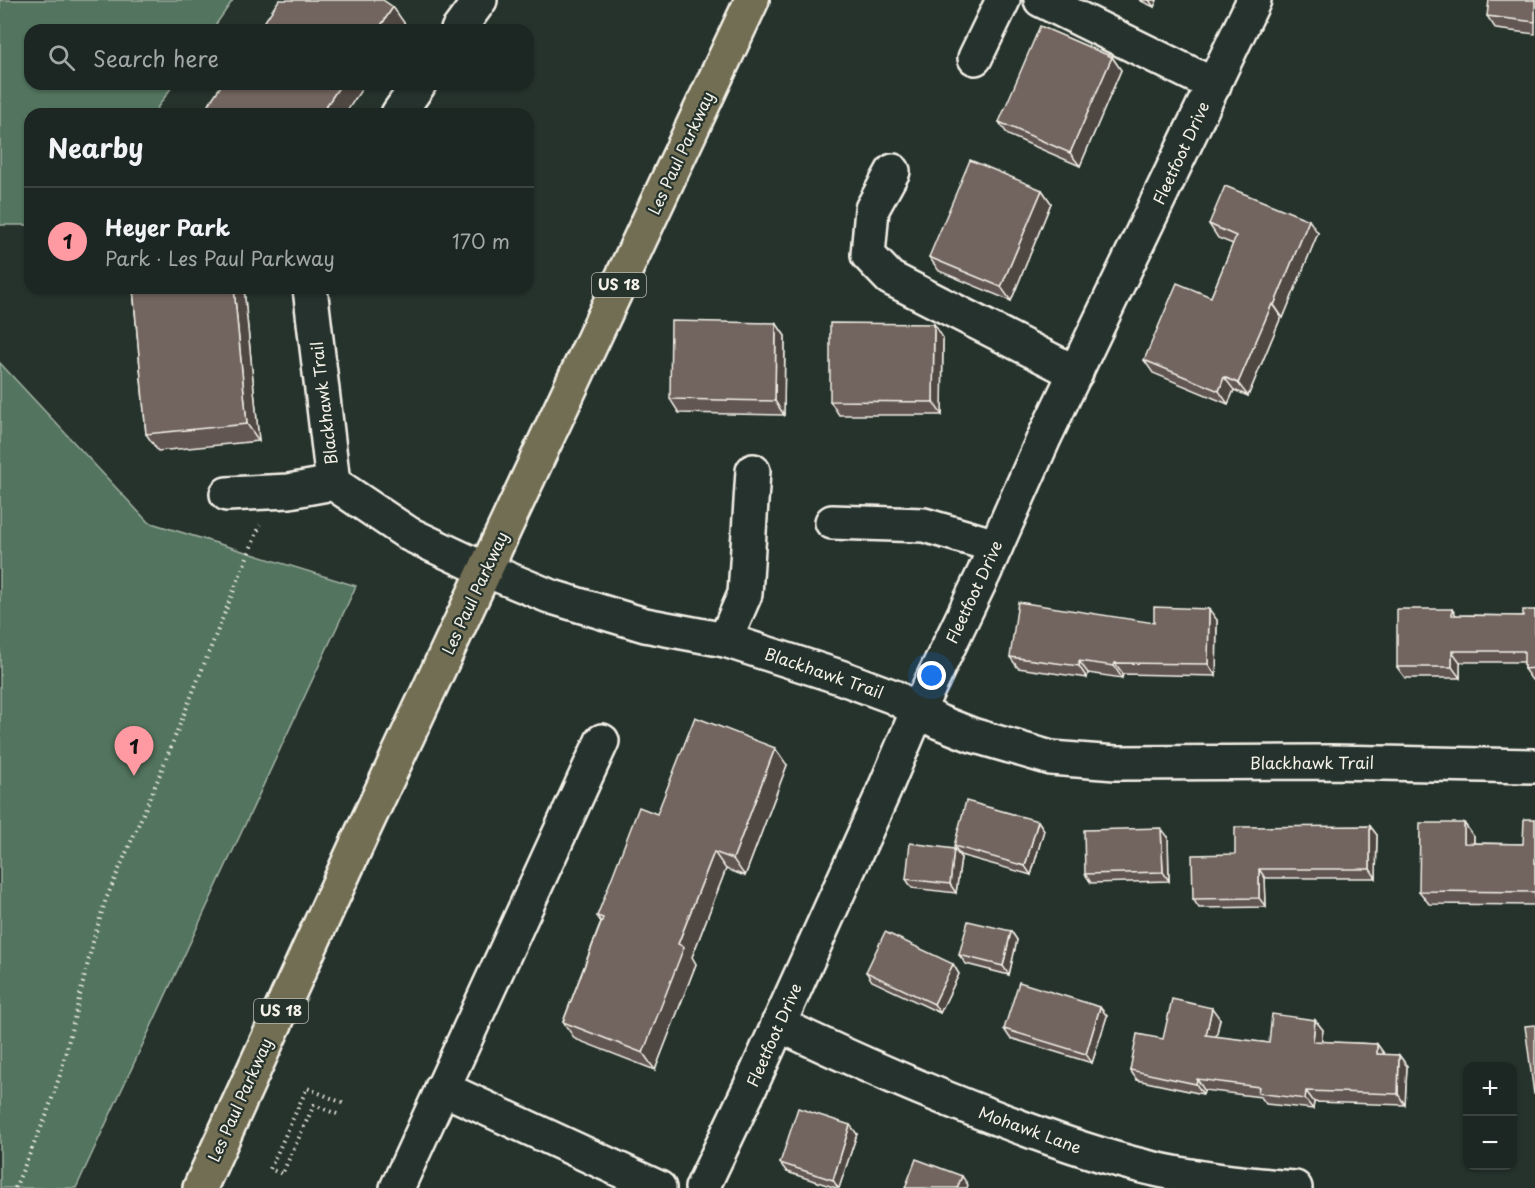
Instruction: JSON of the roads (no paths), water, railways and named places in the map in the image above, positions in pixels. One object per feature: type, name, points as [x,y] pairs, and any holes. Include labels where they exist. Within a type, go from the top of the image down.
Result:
[{"type":"main road","name":"Les Paul Parkway","points":[[200,1188],[357,844],[752,0]]},
{"type":"street","points":[[462,24],[480,0]]},
{"type":"street","points":[[975,58],[1003,0]]},
{"type":"street","points":[[1041,0],[1214,85]]},
{"type":"street","name":"Fleetfoot Drive","points":[[702,1188],[878,804],[918,710],[1254,0]]},
{"type":"street","points":[[402,108],[415,90]]},
{"type":"street","points":[[893,171],[872,209],[868,255],[890,278],[1076,373]]},
{"type":"street","name":"Blackhawk Trail","points":[[311,294],[333,483],[409,534],[549,596],[634,622],[725,640],[840,677],[894,697],[939,722],[972,735],[1051,758],[1116,763],[1331,762],[1535,766]]},
{"type":"street","points":[[725,640],[745,594],[753,471]]},
{"type":"street","points":[[227,494],[289,491],[333,483]]},
{"type":"street","points":[[832,522],[924,525],[996,546]]},
{"type":"street","points":[[397,1188],[602,741]]},
{"type":"street","name":"Mohawk Lane","points":[[778,1024],[862,1064],[931,1093],[1062,1143],[1146,1167],[1224,1182],[1295,1188]]},
{"type":"street","points":[[442,1088],[659,1188]]},
{"type":"place","name":"Heyer Park","points":[[134,776]]}]
